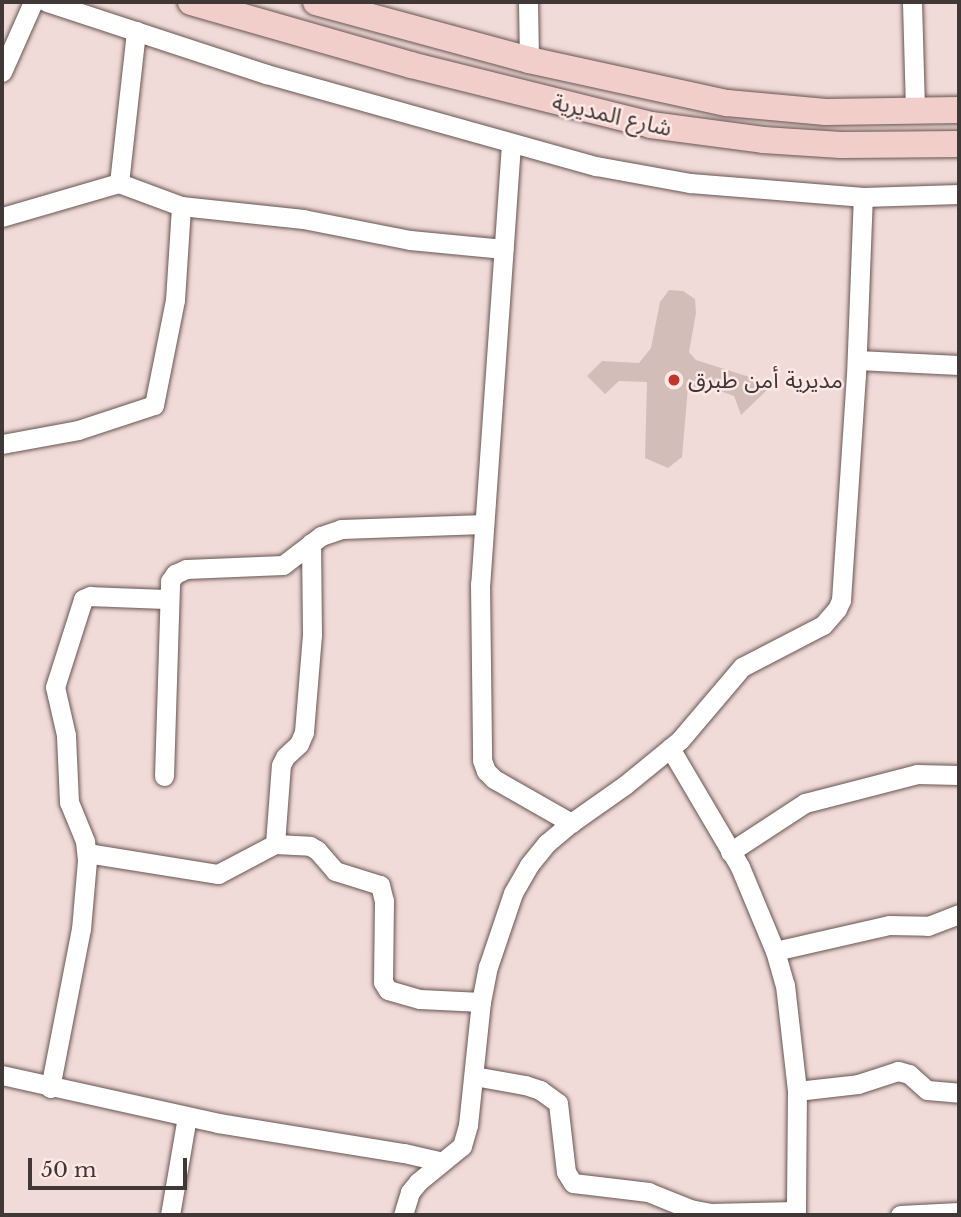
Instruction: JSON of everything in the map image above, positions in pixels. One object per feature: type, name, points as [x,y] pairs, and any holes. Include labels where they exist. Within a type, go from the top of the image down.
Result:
[{"type":"main road","name":"شارع المديرية","points":[[191,2],[529,96],[691,132],[841,145],[959,144]]},
{"type":"main road","name":"شارع المديرية","points":[[316,2],[529,60],[727,103],[826,112],[959,110]]},
{"type":"street","points":[[2,72],[33,2]]},
{"type":"street","points":[[47,2],[266,74],[596,166],[690,183],[863,197],[959,194]]},
{"type":"street","points":[[528,2],[529,60]]},
{"type":"street","points":[[912,2],[915,111]]},
{"type":"street","points":[[119,183],[136,31]]},
{"type":"street","points":[[511,144],[480,584],[484,767],[494,779],[571,822]]},
{"type":"street","points":[[2,217],[119,183],[181,206],[303,219],[400,239],[504,249]]},
{"type":"street","points":[[403,1215],[410,1192],[462,1146],[488,967],[513,893],[547,843],[670,748],[699,720],[742,667],[823,625],[837,609],[841,600],[857,360],[863,197]]},
{"type":"street","points":[[2,444],[78,430],[154,405],[175,300],[181,206]]},
{"type":"street","points":[[857,360],[959,365]]},
{"type":"street","points":[[164,776],[170,581],[179,571],[279,566],[331,531],[341,529],[484,524]]},
{"type":"street","points":[[275,844],[281,765],[285,757],[299,744],[304,732],[312,635],[311,543]]},
{"type":"street","points":[[50,1088],[81,929],[87,853],[69,802],[66,735],[55,687],[80,602],[90,596],[169,599]]},
{"type":"street","points":[[474,1076],[525,1084],[540,1090],[558,1103],[566,1172],[573,1183],[648,1192],[690,1209],[710,1213],[796,1213],[797,1091],[785,985],[775,951],[740,867],[670,748]]},
{"type":"street","points":[[730,852],[805,803],[917,774],[959,775]]},
{"type":"street","points":[[87,853],[218,874],[275,844],[310,846],[335,871],[380,885],[384,901],[383,982],[390,992],[420,999],[481,1002]]},
{"type":"street","points":[[775,951],[889,925],[928,926],[959,914]]},
{"type":"street","points":[[797,1091],[865,1083],[898,1071],[909,1074],[928,1090],[959,1093]]},
{"type":"street","points":[[2,1075],[187,1117],[391,1150],[442,1162]]},
{"type":"street","points":[[170,1215],[187,1117]]},
{"type":"street","points":[[900,1215],[959,1213]]},
{"type":"building","name":"مديرية أمن طبرق","points":[[669,290],[683,291],[695,299],[696,313],[689,352],[696,360],[756,379],[767,390],[741,415],[734,396],[718,390],[688,387],[682,457],[668,468],[645,458],[647,382],[619,381],[605,394],[587,376],[602,361],[639,363],[651,348],[660,302]]},
{"type":"place","name":"مديرية أمن طبرق","points":[[674,380]]}]
